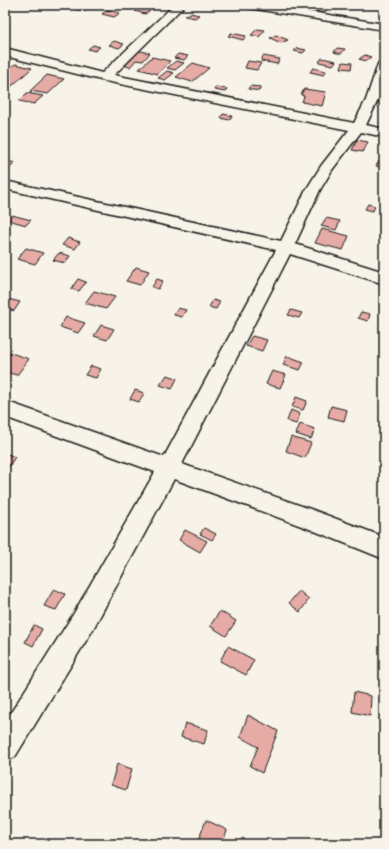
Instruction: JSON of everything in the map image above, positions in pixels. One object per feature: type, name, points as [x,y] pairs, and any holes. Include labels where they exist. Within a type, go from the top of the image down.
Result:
[{"type":"street","points":[[106,77],[180,5]]},
{"type":"street","points":[[249,5],[384,27]]},
{"type":"street","points":[[5,52],[106,77],[384,133]]},
{"type":"street","points":[[5,747],[83,622],[169,468],[286,247],[313,190],[326,169],[358,127],[372,100],[384,64]]},
{"type":"street","points":[[5,185],[286,247],[384,278]]},
{"type":"street","points":[[5,409],[384,548]]},
{"type":"building","points":[[78,5],[91,5],[84,11],[73,9]]},
{"type":"building","points":[[141,5],[156,5],[150,9],[139,7]]},
{"type":"building","points":[[305,5],[330,5],[323,13],[302,8]]},
{"type":"building","points":[[140,8],[150,11],[145,14],[135,11]]},
{"type":"building","points":[[107,10],[120,13],[114,17],[102,14]]},
{"type":"building","points":[[190,13],[199,15],[195,18],[185,16]]},
{"type":"building","points":[[257,29],[265,30],[259,37],[251,35]]},
{"type":"building","points":[[231,33],[246,36],[243,40],[228,36]]},
{"type":"building","points":[[276,35],[288,40],[281,43],[270,38]]},
{"type":"building","points":[[114,41],[124,44],[119,48],[109,45]]},
{"type":"building","points":[[93,45],[100,47],[95,51],[88,49]]},
{"type":"building","points":[[297,48],[306,50],[303,53],[294,51]]},
{"type":"building","points":[[337,48],[345,49],[341,54],[334,52]]},
{"type":"building","points":[[136,50],[150,53],[143,61],[136,60],[130,67],[122,65]]},
{"type":"building","points":[[178,54],[188,56],[184,60],[174,58]]},
{"type":"building","points":[[365,55],[371,57],[366,61],[359,59]]},
{"type":"building","points":[[263,56],[280,59],[277,64],[261,61]]},
{"type":"building","points":[[152,57],[170,61],[158,74],[139,69]]},
{"type":"building","points":[[322,58],[336,61],[333,65],[319,62]]},
{"type":"building","points":[[176,61],[184,63],[175,70],[167,68]]},
{"type":"building","points":[[248,61],[261,63],[257,70],[245,68]]},
{"type":"building","points":[[343,62],[352,63],[351,69],[341,68]]},
{"type":"building","points":[[193,63],[209,68],[192,82],[176,77]]},
{"type":"building","points":[[15,64],[32,68],[5,92],[5,72]]},
{"type":"building","points":[[313,68],[326,71],[324,75],[310,72]]},
{"type":"building","points":[[167,71],[174,73],[165,80],[158,78]]},
{"type":"building","points":[[47,75],[64,79],[48,94],[30,91]]},
{"type":"building","points":[[250,86],[261,87],[259,91],[248,89]]},
{"type":"building","points":[[216,87],[227,89],[225,92],[214,90]]},
{"type":"building","points":[[304,89],[326,92],[322,106],[302,102],[304,96],[301,95]]},
{"type":"building","points":[[27,93],[43,96],[34,104],[19,101]]},
{"type":"building","points":[[223,114],[232,116],[229,120],[221,118]]},
{"type":"building","points":[[357,140],[368,142],[363,152],[352,150]]},
{"type":"building","points":[[5,160],[15,163],[5,173]]},
{"type":"building","points":[[379,161],[384,162],[384,168],[376,166]]},
{"type":"building","points":[[368,204],[375,206],[373,211],[365,209]]},
{"type":"building","points":[[12,215],[31,220],[26,225],[8,220]]},
{"type":"building","points":[[326,218],[340,221],[336,230],[321,226]]},
{"type":"building","points":[[322,229],[349,236],[343,250],[315,243]]},
{"type":"building","points":[[68,238],[80,242],[75,249],[62,245]]},
{"type":"building","points":[[26,248],[43,253],[35,264],[17,259]]},
{"type":"building","points":[[59,253],[70,256],[65,263],[53,260]]},
{"type":"building","points":[[136,267],[149,271],[140,285],[126,281]]},
{"type":"building","points":[[78,279],[86,282],[79,291],[71,289]]},
{"type":"building","points":[[157,279],[163,281],[158,289],[152,287]]},
{"type":"building","points":[[94,291],[115,297],[106,309],[85,303]]},
{"type":"building","points":[[8,299],[20,302],[14,311],[5,308],[5,302]]},
{"type":"building","points":[[213,300],[220,302],[216,309],[209,307]]},
{"type":"building","points":[[178,308],[186,310],[182,317],[174,315]]},
{"type":"building","points":[[291,310],[302,313],[299,318],[288,315]]},
{"type":"building","points":[[361,312],[370,314],[368,321],[358,318]]},
{"type":"building","points":[[66,317],[85,323],[78,333],[60,327]]},
{"type":"building","points":[[101,325],[114,329],[107,340],[94,336]]},
{"type":"building","points":[[252,336],[267,340],[262,351],[246,346]]},
{"type":"building","points":[[8,352],[29,359],[17,375],[5,372],[5,356]]},
{"type":"building","points":[[287,356],[304,362],[300,370],[283,365]]},
{"type":"building","points":[[91,366],[101,369],[96,378],[85,375]]},
{"type":"building","points":[[272,371],[286,375],[280,388],[266,384]]},
{"type":"building","points":[[167,375],[177,378],[172,389],[160,385]]},
{"type":"building","points":[[135,390],[144,393],[139,402],[130,399]]},
{"type":"building","points":[[296,397],[307,401],[303,410],[292,407]]},
{"type":"building","points":[[331,406],[347,410],[344,421],[328,417]]},
{"type":"building","points":[[291,410],[300,414],[296,424],[287,421]]},
{"type":"building","points":[[300,424],[315,429],[311,439],[296,434]]},
{"type":"building","points":[[291,437],[311,443],[305,458],[286,451]]},
{"type":"building","points":[[5,453],[15,457],[5,472]]},
{"type":"building","points":[[204,528],[216,534],[212,540],[200,534]]},
{"type":"building","points":[[185,530],[207,541],[200,552],[179,540]]},
{"type":"building","points":[[54,589],[65,594],[56,610],[44,606]]},
{"type":"building","points":[[299,591],[309,599],[300,612],[289,603]]},
{"type":"building","points":[[220,611],[236,621],[226,636],[210,626]]},
{"type":"building","points":[[34,625],[42,629],[33,646],[25,642]]},
{"type":"building","points":[[228,646],[254,660],[246,675],[220,661]]},
{"type":"building","points":[[354,692],[371,696],[370,716],[352,712]]},
{"type":"building","points":[[248,715],[278,731],[262,773],[250,766],[258,747],[240,737]]},
{"type":"building","points":[[185,723],[208,730],[204,744],[181,737]]},
{"type":"building","points":[[117,764],[132,769],[126,790],[111,785]]},
{"type":"building","points":[[206,820],[227,830],[222,844],[197,844]]}]
